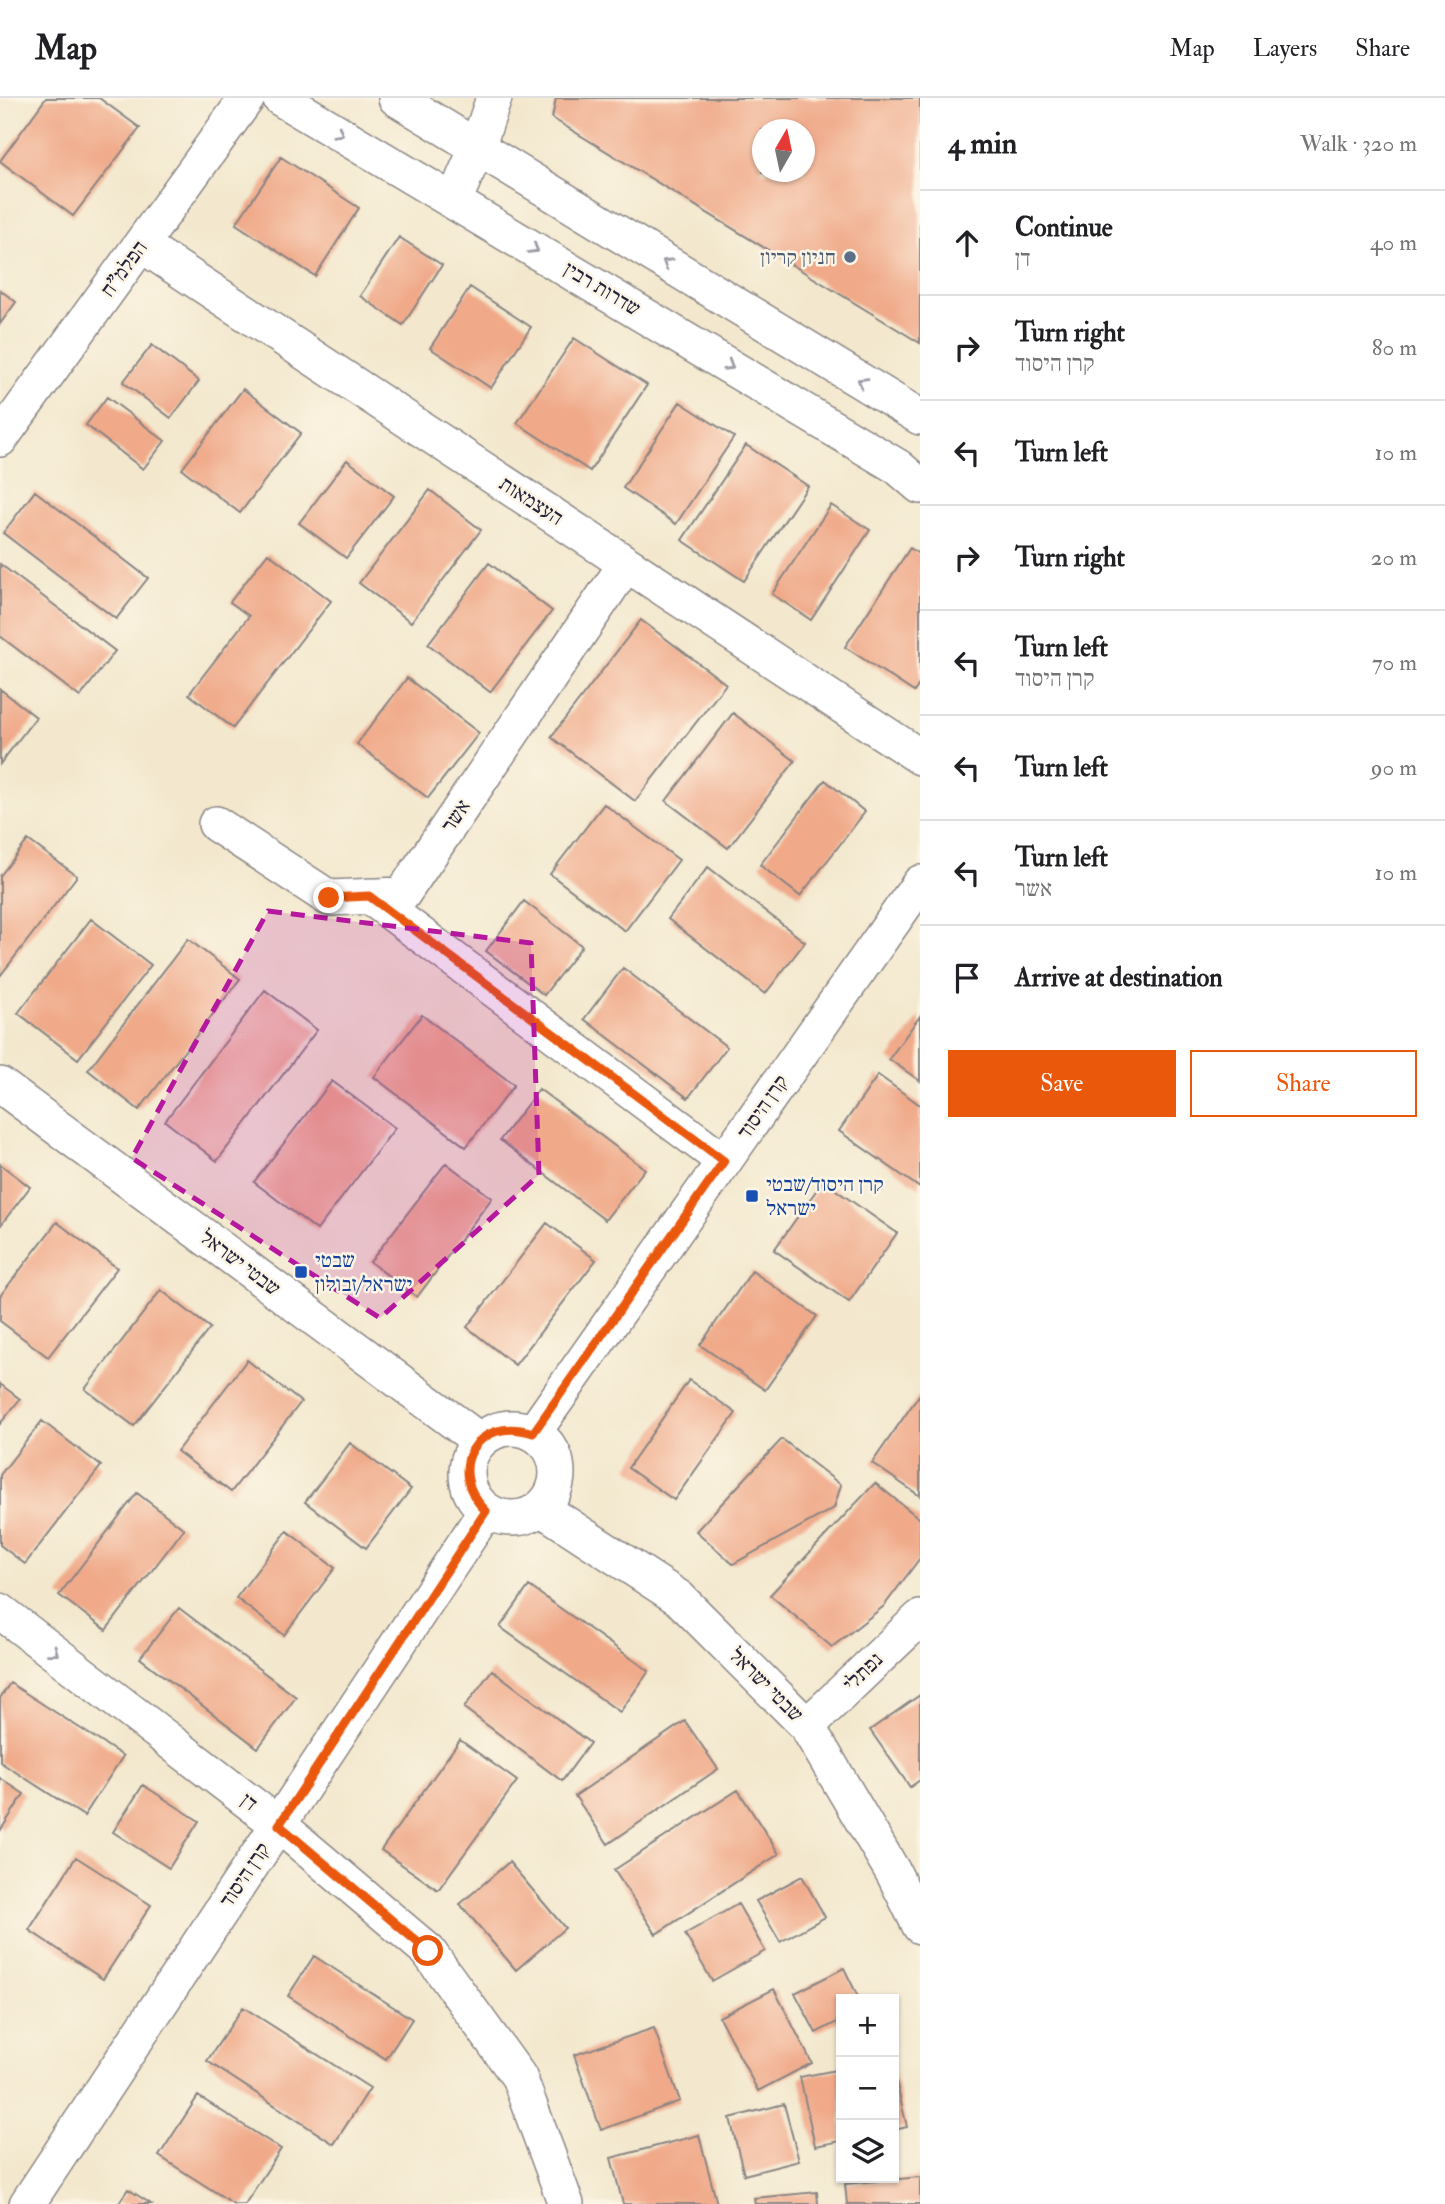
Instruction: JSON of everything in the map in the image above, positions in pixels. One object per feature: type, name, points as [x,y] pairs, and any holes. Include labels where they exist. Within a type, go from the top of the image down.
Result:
[{"type":"street","name":"הפלמ\"ח","points":[[0,439],[247,98]]},
{"type":"street","name":"שדרות רבין","points":[[280,98],[898,467],[920,486]]},
{"type":"street","points":[[396,98],[920,417]]},
{"type":"street","points":[[454,201],[477,148],[494,98]]},
{"type":"street","name":"העצמאות","points":[[142,245],[920,757]]},
{"type":"street","name":"אשר","points":[[216,824],[329,898],[402,895],[626,564]]},
{"type":"street","name":"קרן היסוד","points":[[533,1433],[920,883]]},
{"type":"street","points":[[369,896],[724,1161]]},
{"type":"street","name":"שבטי ישראל","points":[[0,1085],[480,1441]]},
{"type":"street","points":[[505,1428],[533,1433],[545,1442],[557,1469],[551,1497],[541,1508],[514,1519],[486,1511],[469,1490],[466,1477],[471,1451],[480,1441],[505,1428]]},
{"type":"street","name":"שבטי ישראל","points":[[541,1508],[679,1598],[807,1726],[894,1872],[920,1926]]},
{"type":"street","name":"קרן היסוד","points":[[27,2204],[486,1511]]},
{"type":"street","name":"נפתלי","points":[[807,1726],[920,1618]]},
{"type":"street","name":"דן","points":[[4,1622],[279,1825],[428,1951],[519,2077],[566,2204]]},
{"type":"highlighted area","points":[[268,911],[531,943],[539,1175],[380,1318],[132,1158]]},
{"type":"building","points":[[46,98],[99,98],[140,128],[73,216],[0,161]]},
{"type":"building","name":"חניון קריון","points":[[556,98],[920,98],[920,343],[552,118]]},
{"type":"building","points":[[281,157],[359,208],[315,276],[236,224]]},
{"type":"building","points":[[399,237],[442,265],[403,325],[360,296]]},
{"type":"building","points":[[470,287],[531,327],[491,388],[430,348]]},
{"type":"building","points":[[0,290],[16,302],[0,324]]},
{"type":"building","points":[[574,338],[647,385],[590,471],[517,423]]},
{"type":"building","points":[[152,345],[199,381],[171,418],[123,382]]},
{"type":"building","points":[[243,389],[301,433],[240,513],[182,469]]},
{"type":"building","points":[[107,397],[165,441],[143,469],[86,425]]},
{"type":"building","points":[[680,402],[734,437],[676,524],[623,488]]},
{"type":"building","points":[[746,445],[808,486],[744,581],[682,540]]},
{"type":"building","points":[[347,460],[394,496],[346,558],[299,523]]},
{"type":"building","points":[[430,490],[481,530],[411,622],[359,583]]},
{"type":"building","points":[[35,491],[148,578],[116,619],[3,533]]},
{"type":"building","points":[[831,505],[870,530],[811,620],[772,594]]},
{"type":"building","points":[[910,548],[920,555],[920,683],[914,692],[845,647]]},
{"type":"building","points":[[268,553],[331,601],[233,728],[189,694],[249,616],[230,602]]},
{"type":"building","points":[[489,563],[552,611],[490,692],[428,644]]},
{"type":"building","points":[[0,564],[115,651],[80,697],[0,636]]},
{"type":"building","points":[[641,620],[726,684],[635,801],[551,737]]},
{"type":"building","points":[[407,678],[479,733],[428,798],[357,744]]},
{"type":"building","points":[[0,689],[36,717],[0,764]]},
{"type":"building","points":[[733,713],[795,761],[728,848],[666,801]]},
{"type":"building","points":[[825,780],[865,812],[800,896],[760,865]]},
{"type":"building","points":[[604,804],[679,860],[625,931],[550,874]]},
{"type":"building","points":[[28,840],[77,876],[0,976],[0,876]]},
{"type":"building","points":[[708,867],[805,942],[765,994],[668,919]]},
{"type":"building","points":[[524,901],[582,946],[544,995],[486,951]]},
{"type":"building","points":[[91,919],[151,965],[78,1059],[18,1013]]},
{"type":"building","points":[[188,939],[240,979],[139,1110],[88,1070]]},
{"type":"building","points":[[623,968],[727,1047],[688,1098],[584,1019]]},
{"type":"building","points":[[265,990],[317,1030],[217,1161],[165,1121]]},
{"type":"building","points":[[422,1015],[514,1085],[466,1147],[374,1077]]},
{"type":"building","points":[[920,1016],[920,1081],[889,1059]]},
{"type":"building","points":[[878,1075],[920,1105],[920,1188],[839,1131]]},
{"type":"building","points":[[332,1081],[395,1128],[317,1230],[254,1182]]},
{"type":"building","points":[[539,1089],[645,1169],[605,1220],[500,1140]]},
{"type":"building","points":[[446,1163],[492,1198],[417,1297],[370,1262]]},
{"type":"building","points":[[0,1164],[30,1187],[0,1226]]},
{"type":"building","points":[[823,1181],[897,1233],[849,1302],[774,1250]]},
{"type":"building","points":[[57,1222],[117,1268],[48,1357],[0,1321],[0,1296]]},
{"type":"building","points":[[547,1223],[596,1260],[515,1365],[467,1327]]},
{"type":"building","points":[[752,1271],[817,1316],[765,1390],[700,1345]]},
{"type":"building","points":[[161,1290],[210,1328],[134,1426],[85,1389]]},
{"type":"building","points":[[247,1360],[301,1402],[231,1492],[177,1451]]},
{"type":"building","points":[[689,1380],[736,1413],[674,1500],[628,1468]]},
{"type":"building","points":[[0,1384],[20,1399],[0,1424]]},
{"type":"building","points":[[920,1394],[920,1496],[872,1463]]},
{"type":"building","points":[[42,1421],[101,1466],[25,1564],[0,1545],[0,1475]]},
{"type":"building","points":[[782,1439],[841,1485],[834,1508],[733,1564],[696,1531]]},
{"type":"building","points":[[350,1443],[411,1489],[366,1548],[305,1502]]},
{"type":"building","points":[[875,1483],[920,1519],[920,1558],[884,1606],[832,1647],[770,1595]]},
{"type":"building","points":[[137,1493],[184,1529],[106,1630],[59,1595]]},
{"type":"building","points":[[287,1531],[335,1568],[284,1635],[236,1598]]},
{"type":"building","points":[[529,1586],[649,1671],[620,1712],[500,1627]]},
{"type":"building","points":[[179,1608],[296,1697],[258,1748],[140,1658]]},
{"type":"building","points":[[492,1670],[590,1743],[562,1781],[464,1708]]},
{"type":"building","points":[[10,1683],[123,1756],[84,1816],[0,1762],[0,1698]]},
{"type":"building","points":[[920,1695],[920,1780],[910,1787],[870,1730]]},
{"type":"building","points":[[685,1721],[718,1769],[608,1844],[575,1796]]},
{"type":"building","points":[[460,1740],[517,1781],[438,1890],[381,1850]]},
{"type":"building","points":[[0,1778],[24,1794],[0,1831]]},
{"type":"building","points":[[143,1785],[199,1821],[169,1868],[113,1832]]},
{"type":"building","points":[[738,1790],[779,1854],[656,1934],[614,1870]]},
{"type":"building","points":[[76,1857],[151,1905],[103,1979],[29,1930]]},
{"type":"building","points":[[509,1862],[565,1928],[516,1970],[460,1904]]},
{"type":"building","points":[[802,1876],[825,1917],[780,1942],[756,1901]]},
{"type":"building","points":[[738,1904],[765,1951],[712,1981],[685,1934]]},
{"type":"building","points":[[314,1956],[412,2019],[386,2059],[288,1996]]},
{"type":"building","points":[[844,1968],[857,1994],[836,1994],[836,2023],[816,2033],[795,1993]]},
{"type":"building","points":[[774,1989],[812,2063],[758,2091],[719,2017]]},
{"type":"building","points":[[243,2007],[370,2088],[334,2144],[207,2061]]},
{"type":"building","points":[[654,2028],[680,2101],[601,2130],[574,2055]]},
{"type":"building","points":[[836,2070],[836,2142],[815,2146],[800,2077]]},
{"type":"building","points":[[899,2093],[907,2127],[899,2129]]},
{"type":"building","points":[[198,2096],[281,2149],[245,2204],[234,2204],[159,2156]]},
{"type":"building","points":[[784,2104],[799,2161],[744,2175],[730,2118]]},
{"type":"building","points":[[699,2135],[717,2204],[623,2204],[611,2158]]},
{"type":"building","points":[[920,2177],[920,2204],[847,2204],[845,2184],[899,2183],[899,2179]]},
{"type":"building","points":[[128,2189],[151,2204],[118,2204]]},
{"type":"building","points":[[817,2192],[818,2204],[755,2204],[754,2198]]},
{"type":"place","name":"חניון קריון","points":[[850,257]]},
{"type":"place","name":"קרן היסוד/שבטי ישראל","points":[[752,1196]]},
{"type":"place","name":"שבטי ישראל/זבולון","points":[[301,1272]]},
{"type":"route","points":[[329,898],[369,896],[724,1161],[533,1433],[519,1428],[491,1432],[471,1451],[466,1477],[469,1490],[476,1502],[486,1511],[279,1825],[428,1951]]}]
